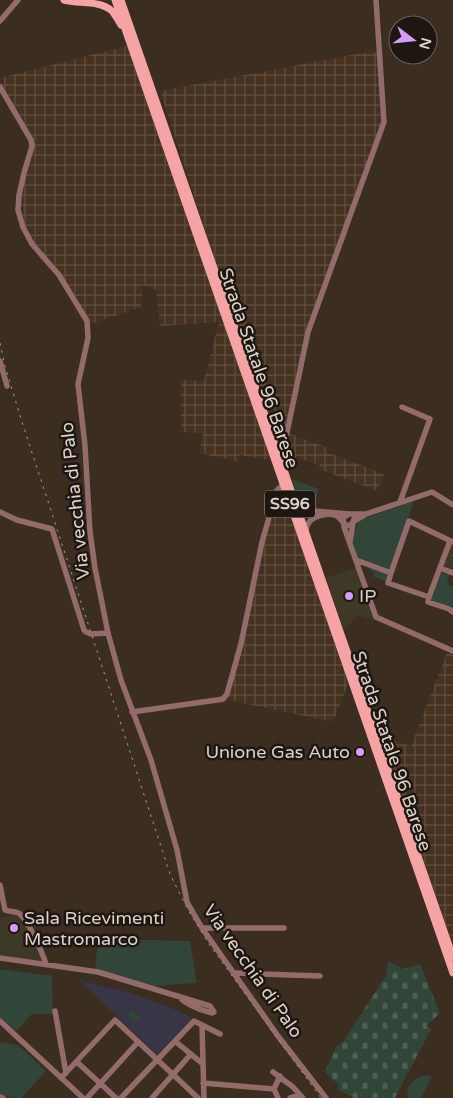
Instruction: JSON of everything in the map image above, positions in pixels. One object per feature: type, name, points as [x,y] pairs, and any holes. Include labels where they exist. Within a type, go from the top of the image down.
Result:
[{"type":"main road","points":[[64,0],[99,4],[111,10],[127,34]]},
{"type":"main road","name":"Strada Statale 96 Barese","points":[[115,0],[453,973]]},
{"type":"main road","name":"Strada Statale 96 Barese","points":[[121,0],[453,957]]},
{"type":"street","points":[[0,22],[18,0]]},
{"type":"street","points":[[281,462],[308,332],[384,122],[376,0]]},
{"type":"street","name":"Via vecchia di Palo","points":[[0,87],[2,94],[31,140],[32,146],[19,194],[18,210],[23,227],[32,244],[59,275],[87,321],[88,338],[78,384],[85,446],[90,532],[95,568],[108,632],[124,690],[151,760],[175,841],[187,902],[202,928],[278,1036],[326,1098]]},
{"type":"street","points":[[0,361],[7,386]]},
{"type":"street","points":[[400,502],[430,419],[402,407]]},
{"type":"street","points":[[132,712],[223,699],[227,694],[241,644],[262,542],[278,490],[283,485]]},
{"type":"street","points":[[307,536],[306,527],[319,516],[337,516],[347,526],[366,514],[432,492],[453,504]]},
{"type":"street","points":[[294,501],[298,507],[304,510],[366,514]]},
{"type":"street","points":[[0,512],[17,520],[52,529],[84,630],[91,634],[108,632]]},
{"type":"street","points":[[349,514],[353,517],[354,522],[350,544]]},
{"type":"street","points":[[349,514],[344,516],[343,522],[374,614],[378,619],[453,651]]},
{"type":"street","points":[[430,597],[388,583],[409,521],[451,542],[440,568],[430,597],[428,602],[453,612]]},
{"type":"street","points":[[356,560],[391,573]]},
{"type":"street","points":[[440,568],[453,573]]},
{"type":"street","points":[[0,884],[5,910],[17,912],[22,916],[46,964]]},
{"type":"street","points":[[202,928],[284,928]]},
{"type":"street","points":[[0,958],[98,972],[178,996],[210,1006],[214,1012],[212,1013],[183,1002],[178,996]]},
{"type":"street","points":[[235,973],[320,976]]},
{"type":"street","points":[[55,1011],[64,1076]]},
{"type":"street","points":[[64,1076],[115,1020],[198,1098]]},
{"type":"street","points":[[0,1021],[64,1076],[83,1098]]},
{"type":"street","points":[[121,1098],[194,1021],[220,1034]]},
{"type":"street","points":[[202,1025],[204,1098]]},
{"type":"street","points":[[175,1040],[203,1064]]},
{"type":"street","points":[[87,1098],[138,1042]]},
{"type":"street","points":[[152,1098],[191,1054]]},
{"type":"street","points":[[77,1062],[116,1098]]},
{"type":"street","points":[[273,1072],[280,1076],[301,1096]]},
{"type":"street","points":[[278,1098],[274,1089],[280,1076]]},
{"type":"street","points":[[203,1083],[274,1089]]},
{"type":"street","points":[[290,1098],[301,1096]]},
{"type":"shaded area","points":[[130,45],[275,444],[160,91],[373,51],[380,55],[384,122],[308,332],[281,462],[240,455],[238,462],[200,453],[202,433],[181,432],[181,380],[204,381],[219,322],[160,326],[156,290],[143,285],[141,307],[91,324],[23,227],[19,202],[32,146],[0,87],[4,77]]},
{"type":"shaded area","points":[[290,434],[328,448],[326,452],[384,474],[377,491],[319,469],[320,465],[286,455]]},
{"type":"shaded area","points":[[279,482],[348,684],[333,722],[223,699]]},
{"type":"shaded area","points":[[450,543],[453,544],[453,572],[442,568]]},
{"type":"shaded area","name":"IP","points":[[356,568],[374,621],[358,615],[344,630],[326,578]]},
{"type":"shaded area","points":[[447,653],[453,655],[453,946],[382,737],[411,746]]},
{"type":"shaded area","name":"Sala Ricevimenti Mastromarco","points":[[14,914],[20,916],[33,938],[42,961],[0,956],[0,918]]},
{"type":"shaded area","points":[[79,980],[131,993],[174,1009],[192,1018],[157,1055]]},
{"type":"green space","points":[[292,479],[319,489],[312,509],[300,502]]},
{"type":"green space","points":[[414,501],[390,570],[358,559],[352,539],[359,520]]},
{"type":"green space","points":[[368,568],[387,574],[386,581],[372,576],[375,574]]},
{"type":"green space","points":[[441,573],[453,575],[450,575],[446,582],[449,583],[448,585],[453,586],[453,609],[431,599]]},
{"type":"green space","points":[[98,939],[190,941],[197,983],[152,986],[95,970]]},
{"type":"green space","points":[[388,961],[403,969],[420,964],[440,1013],[426,1026],[431,1029],[395,1098],[354,1098],[337,1089],[339,1085],[325,1072],[336,1047],[343,1042],[387,974]]},
{"type":"green space","points":[[0,969],[52,976],[53,1014],[32,1014],[16,1031],[0,1017]]},
{"type":"green space","points":[[132,1009],[141,1018],[136,1023],[127,1015]]},
{"type":"green space","points":[[0,1042],[18,1045],[46,1071],[21,1098],[0,1096]]},
{"type":"green space","points":[[427,1075],[432,1077],[421,1098],[408,1098],[407,1089],[411,1084],[418,1078]]},
{"type":"railway","points":[[0,343],[22,422],[170,874],[188,910],[209,944],[321,1098]]},
{"type":"place","name":"IP","points":[[349,596]]},
{"type":"place","name":"Unione Gas Auto","points":[[360,752]]},
{"type":"place","name":"Sala Ricevimenti Mastromarco","points":[[14,928]]}]
